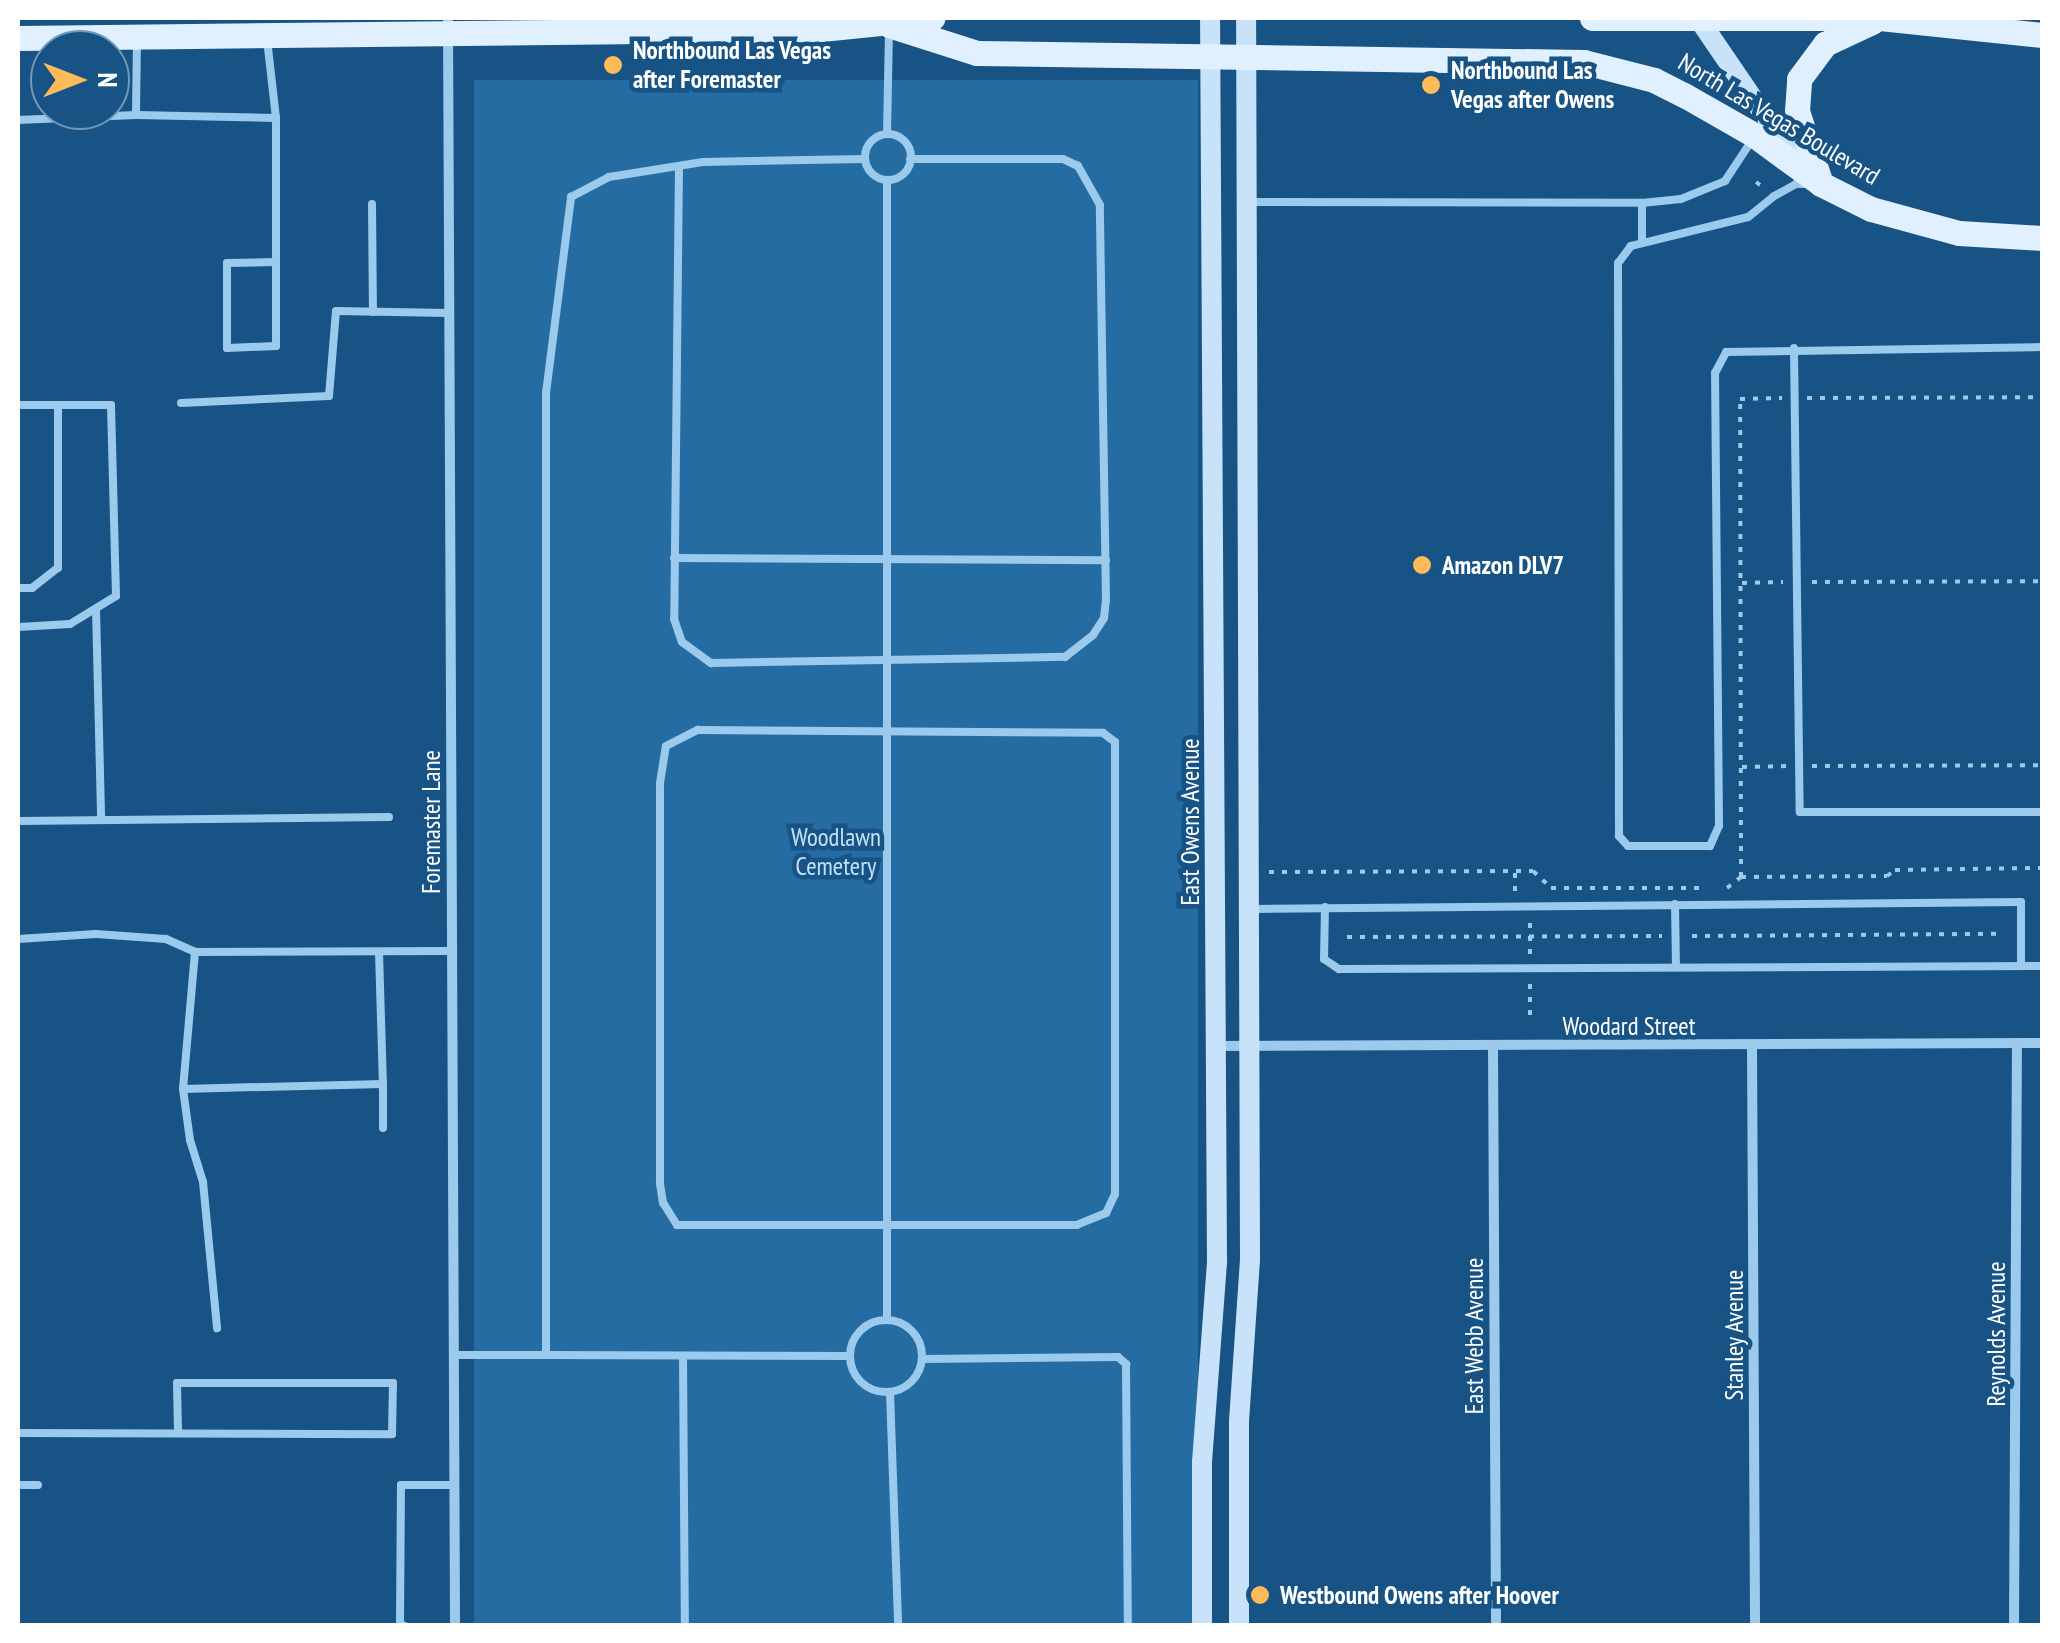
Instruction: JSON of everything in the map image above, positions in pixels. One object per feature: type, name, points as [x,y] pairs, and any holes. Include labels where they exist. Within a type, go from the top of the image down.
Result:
[{"type":"main road","name":"North Las Vegas Boulevard","points":[[18,38],[267,36],[448,26],[889,25],[932,18]]},
{"type":"main road","name":"East Owens Avenue","points":[[1202,1626],[1202,1462],[1217,1260],[1210,18]]},
{"type":"main road","points":[[1239,1626],[1240,1422],[1250,1260],[1246,18]]},
{"type":"main road","name":"North Las Vegas Boulevard","points":[[1592,18],[1880,18],[2042,35]]},
{"type":"main road","points":[[1821,184],[1797,111],[1798,79],[1826,44],[1880,18]]},
{"type":"main road","points":[[1970,18],[1997,28]]},
{"type":"main road","points":[[1699,19],[1760,109],[1821,184]]},
{"type":"main road","name":"North Las Vegas Boulevard","points":[[889,25],[977,53],[1584,62],[1654,80],[1754,136],[1821,184],[1872,209],[1932,228],[2042,238]]},
{"type":"street","name":"Foremaster Lane","points":[[448,26],[455,1626]]},
{"type":"street","name":"Reynolds Avenue","points":[[2014,1626],[2017,1043]]},
{"type":"street","name":"Woodard Street","points":[[1216,1046],[2042,1043]]},
{"type":"street","name":"Stanley Avenue","points":[[1752,1045],[1756,1626]]},
{"type":"street","name":"East Webb Avenue","points":[[1493,1046],[1496,1626]]},
{"type":"lane","points":[[888,134],[889,25]]},
{"type":"lane","points":[[267,36],[276,118],[276,262],[276,346],[227,348],[226,264],[276,262]]},
{"type":"lane","points":[[136,116],[137,37]]},
{"type":"lane","points":[[18,120],[136,116],[276,118]]},
{"type":"lane","points":[[888,134],[902,139],[910,159],[905,173],[888,180],[870,173],[864,159],[874,139],[888,134]]},
{"type":"lane","points":[[1248,202],[1642,203],[1711,189],[1734,170],[1754,136]]},
{"type":"lane","points":[[546,1355],[546,393],[571,198],[610,177],[679,166],[864,159]]},
{"type":"lane","points":[[679,166],[674,619],[682,642],[710,663],[1065,657],[1080,649],[1104,618],[1103,228],[1091,184],[1078,166],[1063,159],[910,159]]},
{"type":"lane","points":[[887,1319],[888,180]]},
{"type":"lane","points":[[1821,184],[1796,184],[1748,217],[1631,246],[1618,263],[1620,836],[1628,846],[1710,846],[1718,826],[1715,373],[1726,352],[1794,348],[2042,348]]},
{"type":"lane","points":[[1642,203],[1642,242]]},
{"type":"lane","points":[[372,204],[372,312]]},
{"type":"lane","points":[[181,402],[329,396],[336,311],[449,312]]},
{"type":"lane","points":[[1794,348],[1800,812],[2042,812]]},
{"type":"lane","points":[[18,405],[110,405],[116,596],[70,624],[18,627]]},
{"type":"lane","points":[[18,588],[32,588],[58,568],[58,405]]},
{"type":"lane","points":[[674,558],[1106,560]]},
{"type":"lane","points":[[96,609],[101,820]]},
{"type":"lane","points":[[698,730],[1104,733],[1115,742],[1116,754],[1115,1194],[1106,1214],[1077,1226],[886,1225],[677,1225],[663,1203],[660,783],[666,746],[698,730]]},
{"type":"lane","points":[[18,821],[389,817]]},
{"type":"lane","points":[[1248,909],[2021,902],[2021,965]]},
{"type":"lane","points":[[1676,904],[1676,966]]},
{"type":"lane","points":[[1324,907],[1324,959],[1339,970],[2042,966]]},
{"type":"lane","points":[[18,939],[96,934],[166,939],[195,952],[452,951]]},
{"type":"lane","points":[[195,952],[183,1089],[190,1140],[203,1182],[217,1328]]},
{"type":"lane","points":[[379,952],[383,1128]]},
{"type":"lane","points":[[183,1089],[383,1084]]},
{"type":"lane","points":[[887,1319],[909,1327],[922,1358],[912,1381],[890,1392],[867,1387],[852,1368],[850,1356],[856,1334],[865,1326],[887,1319]]},
{"type":"lane","points":[[454,1355],[850,1356]]},
{"type":"lane","points":[[683,1356],[685,1626]]},
{"type":"lane","points":[[922,1358],[1118,1356],[1126,1364],[1128,1626]]},
{"type":"lane","points":[[18,1434],[178,1431],[392,1434],[393,1383],[177,1383],[178,1431]]},
{"type":"lane","points":[[890,1392],[898,1626]]},
{"type":"lane","points":[[405,1626],[400,1624],[401,1484],[454,1484]]},
{"type":"lane","points":[[18,1486],[38,1486]]},
{"type":"path","points":[[1756,182],[1764,188]]},
{"type":"path","points":[[1741,582],[2042,581]]},
{"type":"path","points":[[1741,767],[2042,766]]},
{"type":"path","points":[[1264,872],[1533,871],[1550,888],[1728,888],[1742,877],[2042,868]]},
{"type":"path","points":[[1516,871],[1516,894],[1530,916],[1530,1019]]},
{"type":"green space","name":"Woodlawn Cemetery","points":[[474,80],[1198,80],[1198,1625],[474,1625]]},
{"type":"place","name":"Northbound Las Vegas after Foremaster","points":[[613,65]]},
{"type":"place","name":"Northbound Las Vegas after Owens","points":[[1431,85]]},
{"type":"place","name":"Amazon DLV7","points":[[1422,565]]},
{"type":"place","name":"Westbound Owens after Hoover","points":[[1260,1595]]}]
